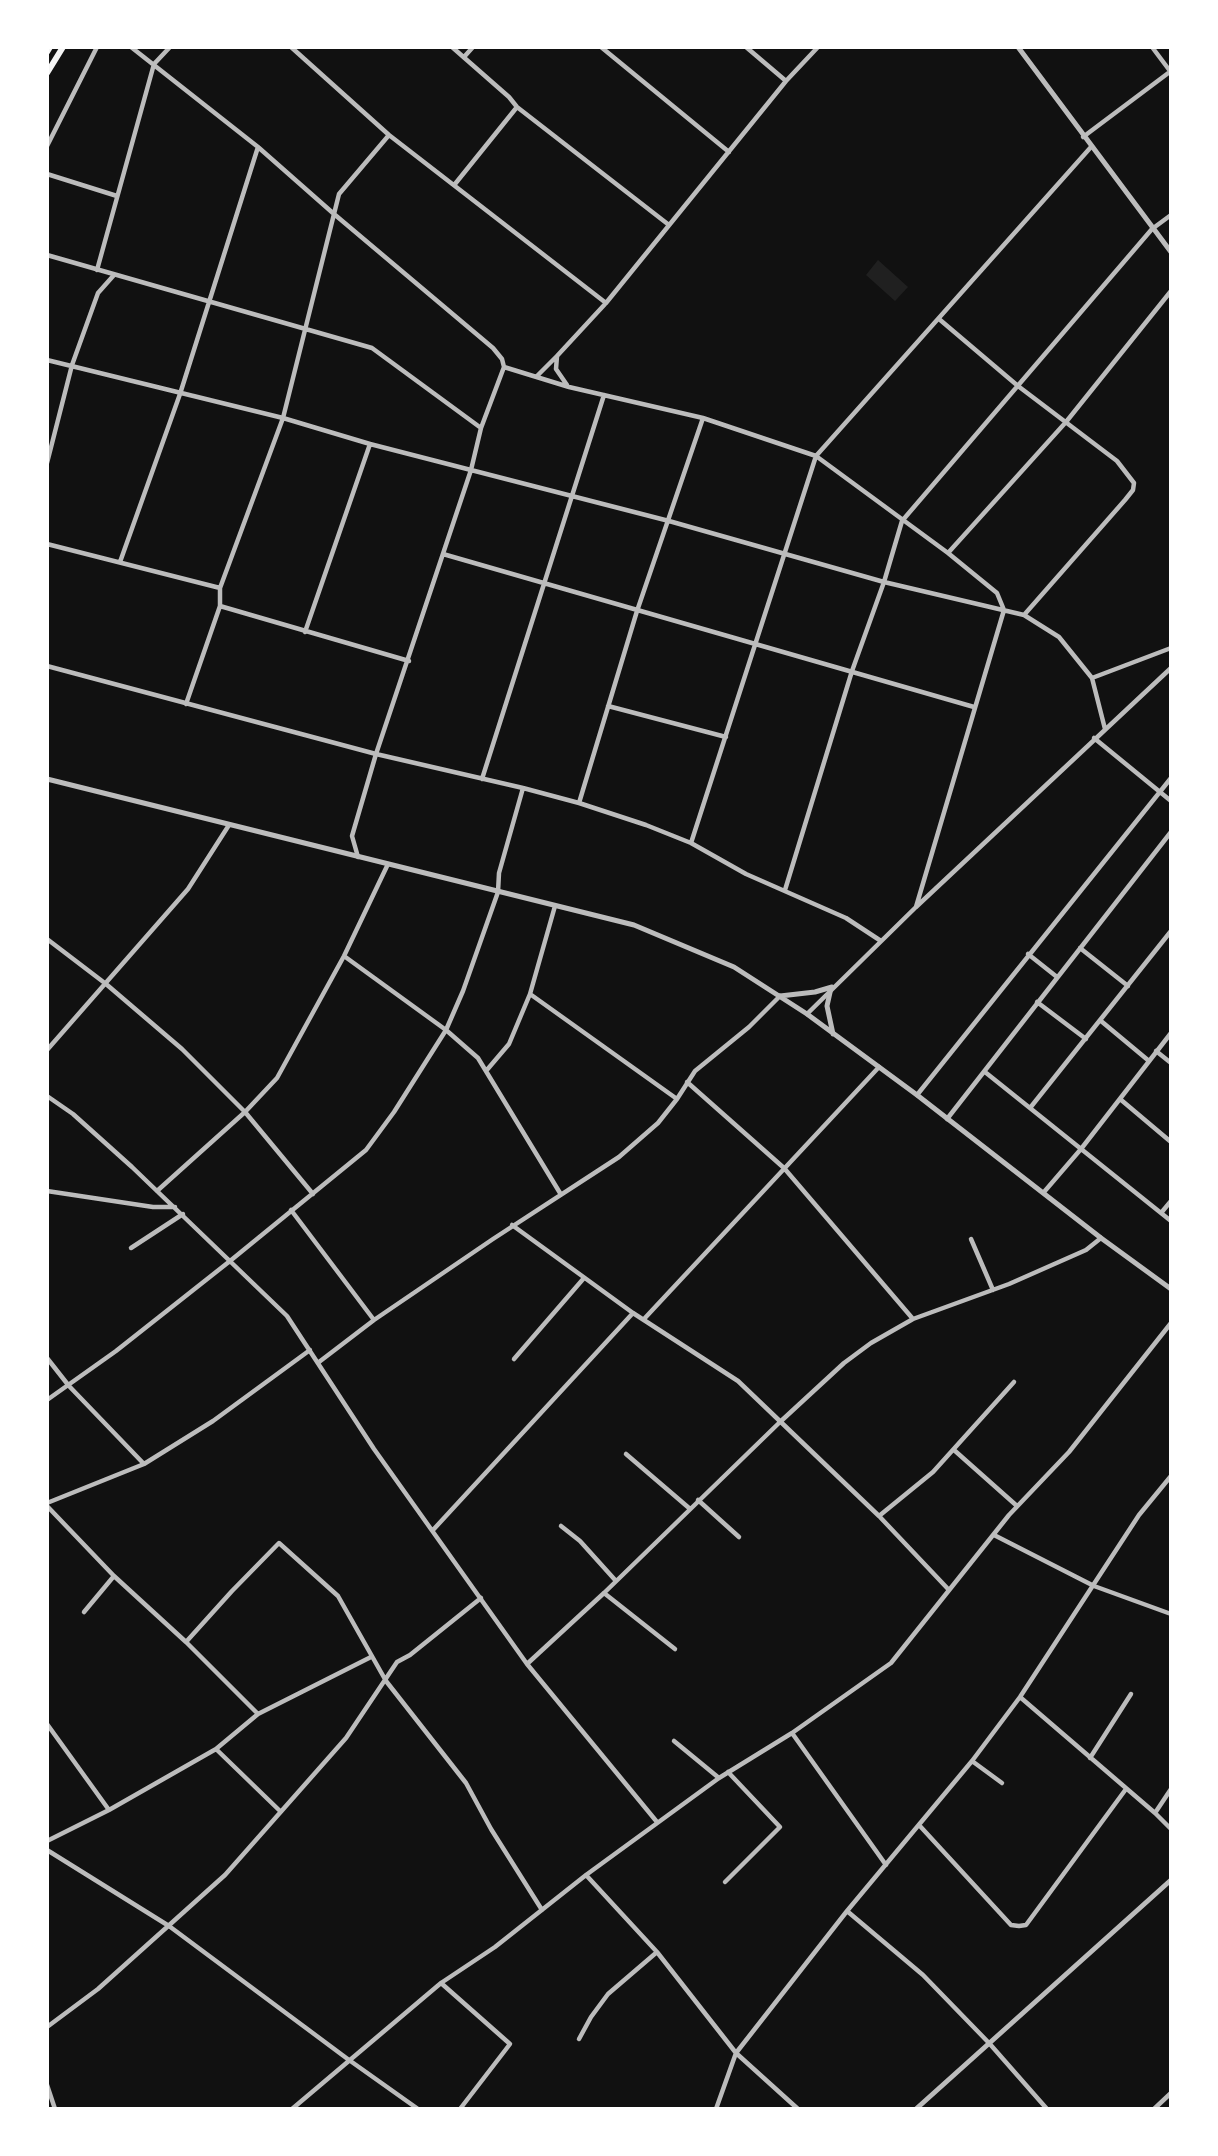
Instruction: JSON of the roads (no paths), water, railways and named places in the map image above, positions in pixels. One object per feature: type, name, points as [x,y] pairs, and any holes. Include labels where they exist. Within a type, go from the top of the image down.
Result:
[{"type":"main road","points":[[47,52],[50,47]]},
{"type":"main road","points":[[47,73],[63,47]]},
{"type":"street","points":[[47,146],[97,47]]},
{"type":"street","points":[[131,47],[258,147],[493,348],[502,359],[504,367],[481,428],[471,470],[376,754],[352,836],[358,857]]},
{"type":"street","points":[[97,271],[154,64],[170,47]]},
{"type":"street","points":[[291,47],[389,135],[606,303]]},
{"type":"street","points":[[452,47],[517,107],[669,225]]},
{"type":"street","points":[[464,57],[473,47]]},
{"type":"street","points":[[601,47],[729,152]]},
{"type":"street","points":[[746,47],[786,81]]},
{"type":"street","points":[[537,376],[606,303],[786,81],[818,47]]},
{"type":"street","points":[[1018,47],[1171,252]]},
{"type":"street","points":[[1083,137],[1171,71],[1152,47]]},
{"type":"street","points":[[455,184],[517,107]]},
{"type":"street","points":[[186,704],[220,606],[220,588],[283,418],[339,194],[389,135]]},
{"type":"street","points":[[120,562],[180,394],[258,147]]},
{"type":"street","points":[[691,844],[816,456],[1091,147]]},
{"type":"street","points":[[47,174],[117,197]]},
{"type":"street","points":[[785,890],[852,671],[884,582],[902,521],[1152,229],[1171,215]]},
{"type":"street","points":[[47,255],[372,348],[481,428]]},
{"type":"street","points":[[47,463],[72,365],[98,293],[114,275]]},
{"type":"street","points":[[948,553],[1066,422],[1171,291]]},
{"type":"street","points":[[939,319],[1018,386],[1117,461],[1135,483],[1125,500],[1024,615]]},
{"type":"street","points":[[557,356],[556,369],[569,387]]},
{"type":"street","points":[[47,360],[283,418],[370,444],[669,521],[884,582],[1024,615],[1059,637],[1092,678],[1105,729]]},
{"type":"street","points":[[504,367],[604,396],[703,418],[816,456],[998,593],[1004,610],[916,907]]},
{"type":"street","points":[[482,779],[542,583],[604,396]]},
{"type":"street","points":[[579,803],[637,611],[703,418]]},
{"type":"street","points":[[305,632],[370,444]]},
{"type":"street","points":[[47,544],[220,588]]},
{"type":"street","points":[[443,554],[974,707]]},
{"type":"street","points":[[220,606],[409,661]]},
{"type":"street","points":[[1092,678],[1171,648]]},
{"type":"street","points":[[47,666],[376,754],[523,788],[646,825],[691,844],[746,874],[846,918],[881,941]]},
{"type":"street","points":[[807,1014],[916,907],[1171,668]]},
{"type":"street","points":[[608,706],[726,737]]},
{"type":"street","points":[[1094,738],[1171,801]]},
{"type":"street","points":[[917,1095],[1171,778]]},
{"type":"street","points":[[47,779],[634,925],[734,967],[807,1014],[879,1067],[1171,1289]]},
{"type":"street","points":[[47,1400],[69,1386],[230,1261],[366,1150],[394,1112],[446,1030],[463,991],[498,892],[499,873],[523,788]]},
{"type":"street","points":[[47,1050],[188,889],[229,825]]},
{"type":"street","points":[[947,1119],[1171,832]]},
{"type":"street","points":[[157,1191],[244,1112],[277,1078],[344,956],[388,864]]},
{"type":"street","points":[[486,1071],[509,1044],[530,994],[555,906]]},
{"type":"street","points":[[1030,1108],[1171,931]]},
{"type":"street","points":[[47,939],[106,984],[182,1049],[244,1112],[313,1194]]},
{"type":"street","points":[[1080,948],[1128,986]]},
{"type":"street","points":[[1028,954],[1057,977]]},
{"type":"street","points":[[344,956],[446,1030],[478,1058],[560,1193]]},
{"type":"street","points":[[319,1362],[374,1320],[560,1193],[619,1157],[658,1123],[695,1071],[780,996],[832,988]]},
{"type":"street","points":[[832,988],[827,1006],[833,1034]]},
{"type":"street","points":[[530,994],[677,1099]]},
{"type":"street","points":[[1037,1002],[1086,1039]]},
{"type":"street","points":[[1101,1021],[1149,1061]]},
{"type":"street","points":[[1044,1192],[1171,1033]]},
{"type":"street","points":[[1156,1051],[1171,1063]]},
{"type":"street","points":[[644,1320],[879,1067]]},
{"type":"street","points":[[985,1072],[1171,1221]]},
{"type":"street","points":[[687,1082],[784,1168],[913,1319]]},
{"type":"street","points":[[47,1096],[73,1114],[183,1213],[287,1316],[374,1449],[527,1664],[657,1822]]},
{"type":"street","points":[[1120,1099],[1171,1142]]},
{"type":"street","points":[[47,1191],[153,1207],[175,1206]]},
{"type":"street","points":[[1161,1213],[1171,1201]]},
{"type":"street","points":[[291,1210],[374,1320]]},
{"type":"street","points":[[131,1248],[183,1213]]},
{"type":"street","points":[[512,1226],[633,1313],[738,1381],[879,1516],[949,1590]]},
{"type":"street","points":[[527,1664],[604,1594],[689,1508],[844,1363],[871,1343],[913,1319],[993,1290],[1086,1250],[1101,1238]]},
{"type":"street","points":[[971,1239],[993,1290]]},
{"type":"street","points":[[514,1359],[584,1278]]},
{"type":"street","points":[[433,1530],[633,1313]]},
{"type":"street","points":[[292,2109],[441,1983],[495,1947],[657,1822],[728,1772],[792,1733],[891,1662],[1017,1506],[1069,1452],[1171,1323]]},
{"type":"street","points":[[258,1714],[186,1642],[114,1576],[47,1504],[145,1464],[213,1421],[310,1350]]},
{"type":"street","points":[[47,1359],[69,1386],[145,1464]]},
{"type":"street","points":[[879,1516],[933,1472],[1014,1382]]},
{"type":"street","points":[[954,1450],[1017,1506]]},
{"type":"street","points":[[626,1454],[689,1508]]},
{"type":"street","points":[[718,2108],[736,2053],[1020,1697],[1139,1515],[1171,1476]]},
{"type":"street","points":[[698,1500],[739,1537]]},
{"type":"street","points":[[561,1526],[580,1541],[616,1581]]},
{"type":"street","points":[[994,1535],[1094,1586],[1171,1614]]},
{"type":"street","points":[[186,1642],[279,1543],[338,1596],[386,1681],[466,1783],[491,1829],[542,1910]]},
{"type":"street","points":[[84,1612],[114,1576]]},
{"type":"street","points":[[604,1594],[675,1649]]},
{"type":"street","points":[[47,2027],[98,1989],[225,1875],[346,1738],[397,1662],[410,1655],[481,1598]]},
{"type":"street","points":[[47,1841],[109,1810],[216,1749],[258,1714],[371,1657]]},
{"type":"street","points":[[1090,1758],[1131,1695]]},
{"type":"street","points":[[1020,1697],[1171,1829]]},
{"type":"street","points":[[47,1724],[109,1810]]},
{"type":"street","points":[[792,1733],[886,1865]]},
{"type":"street","points":[[674,1741],[719,1778]]},
{"type":"street","points":[[216,1749],[280,1811]]},
{"type":"street","points":[[972,1760],[1002,1783]]},
{"type":"street","points":[[725,1882],[780,1827],[728,1772]]},
{"type":"street","points":[[919,1825],[1011,1926],[1026,1925],[1126,1789]]},
{"type":"street","points":[[1155,1813],[1171,1789]]},
{"type":"street","points":[[47,1850],[169,1926],[418,2109]]},
{"type":"street","points":[[586,1875],[657,1952],[736,2053],[798,2109]]},
{"type":"street","points":[[916,2109],[1171,1880]]},
{"type":"street","points":[[847,1911],[923,1975],[989,2043],[1047,2109]]},
{"type":"street","points":[[579,2039],[608,1994],[657,1952]]},
{"type":"street","points":[[441,1983],[510,2044],[460,2109]]},
{"type":"street","points":[[47,2085],[55,2109]]},
{"type":"street","points":[[1154,2109],[1171,2093]]}]
